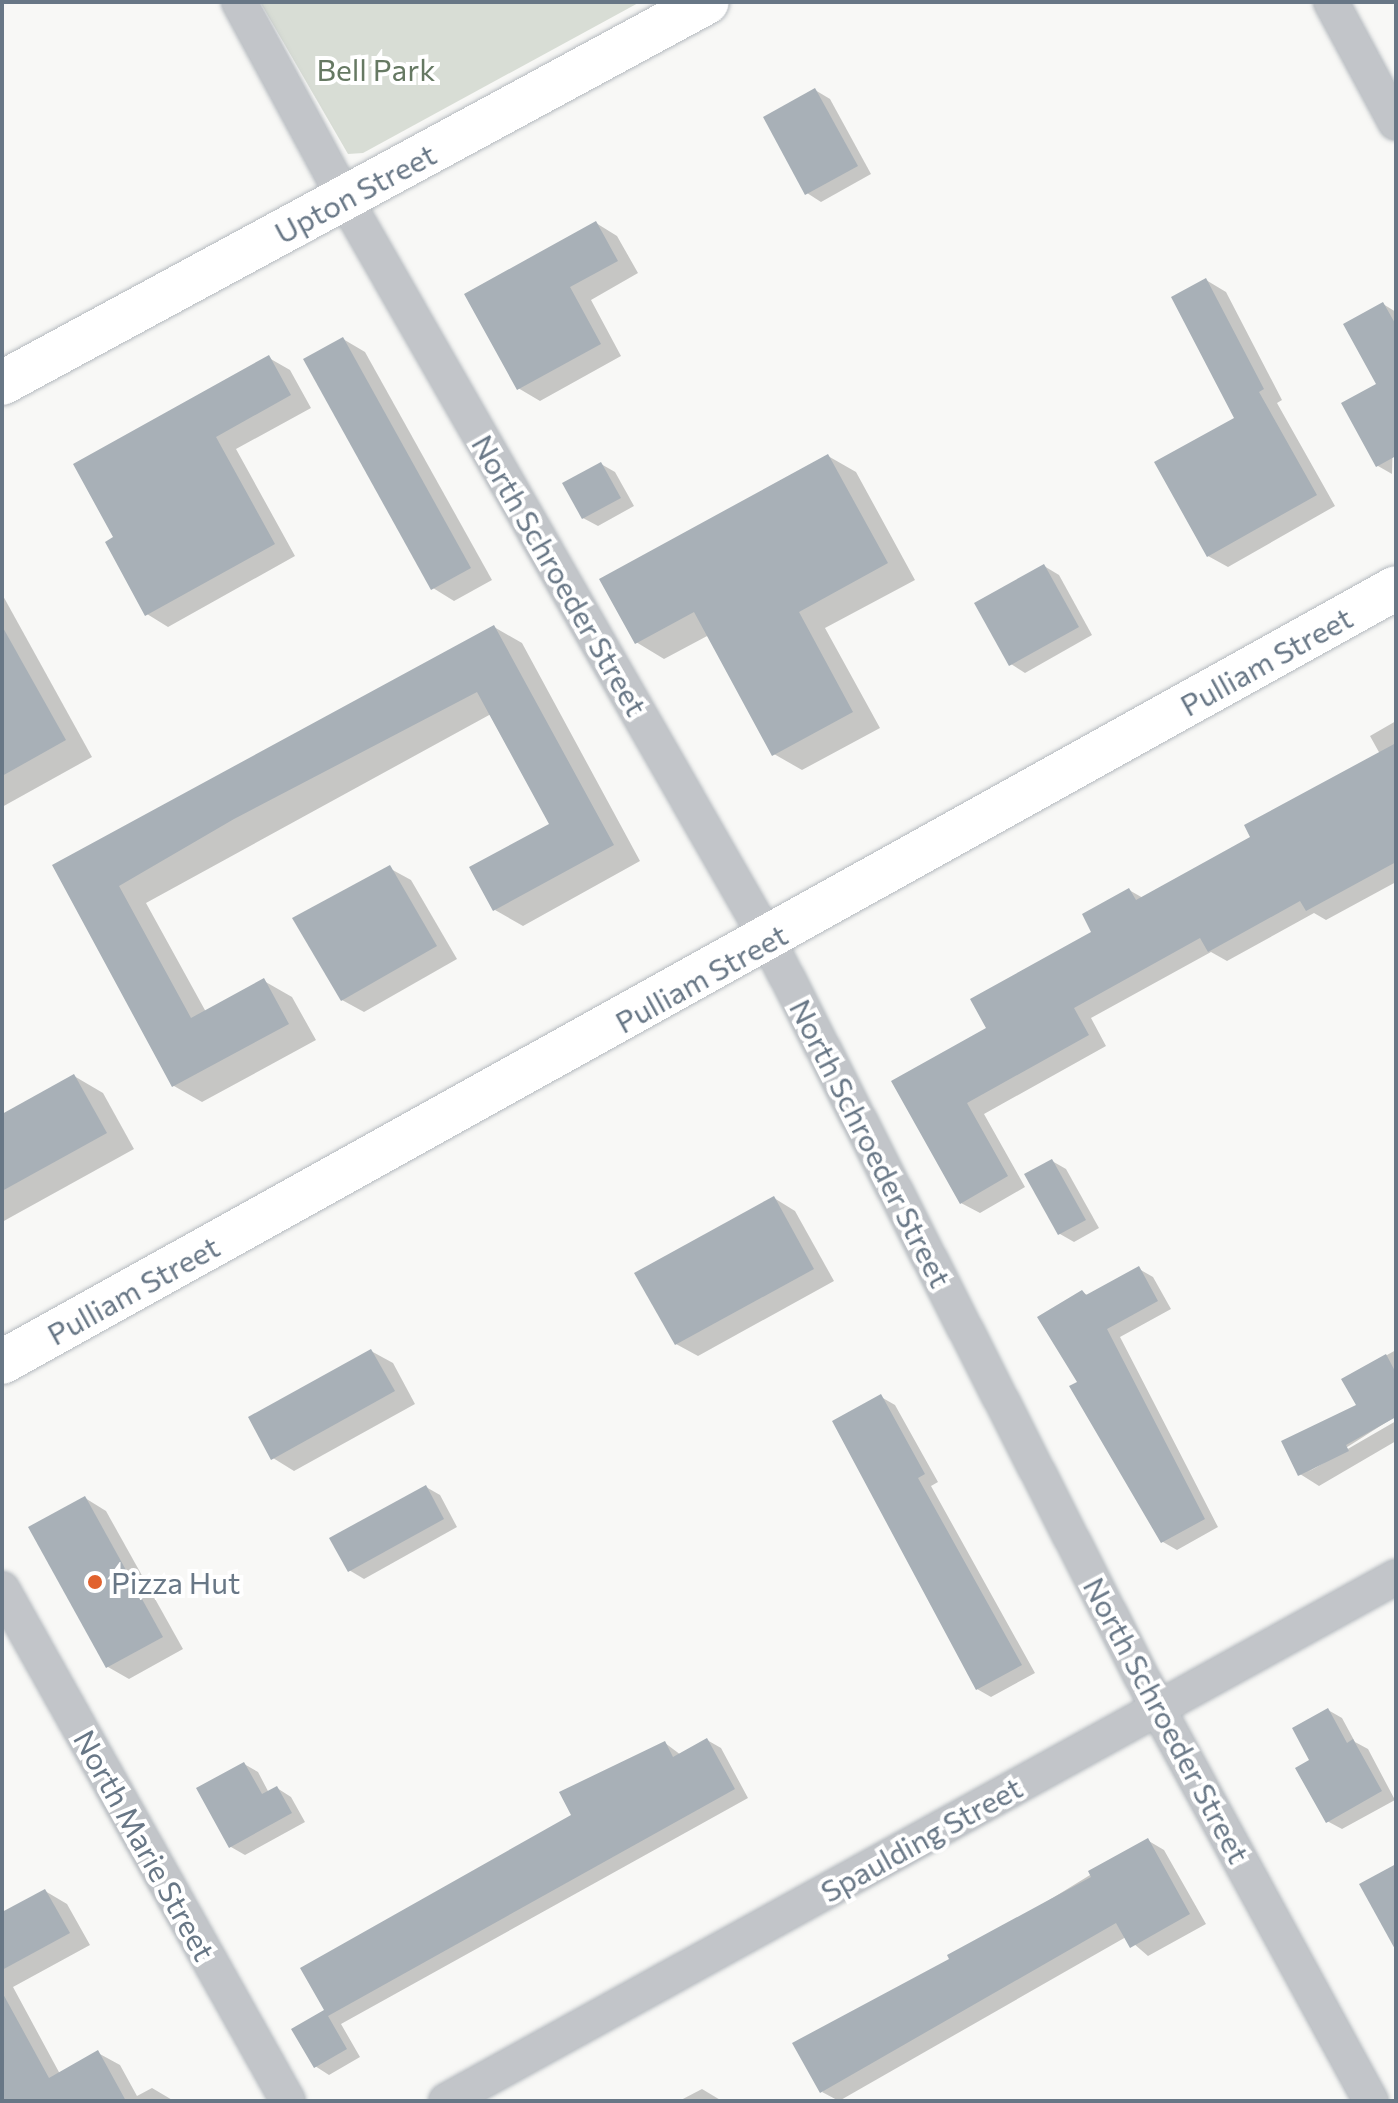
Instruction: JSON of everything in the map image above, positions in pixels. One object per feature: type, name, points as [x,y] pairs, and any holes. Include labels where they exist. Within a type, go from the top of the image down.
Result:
[{"type":"main road","name":"Upton Street","points":[[2,383],[707,2]]},
{"type":"main road","name":"Pulliam Street","points":[[2,1362],[768,940],[1396,588]]},
{"type":"street","name":"North Schroeder Street","points":[[239,2],[345,199],[768,940],[1158,1709],[1371,2101]]},
{"type":"street","points":[[1331,2],[1396,123]]},
{"type":"street","name":"Spaulding Street","points":[[446,2101],[1396,1577]]},
{"type":"street","name":"North Marie Street","points":[[2,1589],[288,2101]]},
{"type":"green space","name":"Bell Park","points":[[260,2],[640,2],[363,153],[348,154]]},
{"type":"building","points":[[815,88],[858,166],[805,195],[763,117]]},
{"type":"building","points":[[596,221],[618,261],[570,287],[601,344],[517,390],[464,294]]},
{"type":"building","points":[[1206,278],[1264,389],[1259,392],[1317,495],[1207,557],[1154,462],[1234,418],[1171,297]]},
{"type":"building","points":[[1383,302],[1396,325],[1396,456],[1376,467],[1341,403],[1376,384],[1343,324]]},
{"type":"building","points":[[343,337],[471,568],[431,590],[303,359]]},
{"type":"building","points":[[269,355],[291,395],[216,437],[275,544],[145,616],[105,542],[113,537],[73,464]]},
{"type":"building","points":[[828,454],[888,563],[799,612],[853,712],[772,756],[694,612],[635,644],[599,579]]},
{"type":"building","points":[[601,462],[621,498],[582,519],[562,483]]},
{"type":"building","points":[[1044,564],[1079,627],[1009,666],[974,603]]},
{"type":"building","points":[[494,625],[614,845],[493,911],[469,867],[549,824],[477,692],[234,819],[119,886],[191,1018],[264,978],[289,1024],[172,1087],[52,865]]},
{"type":"building","points":[[2,626],[66,740],[2,776]]},
{"type":"building","points":[[1396,743],[1396,862],[1306,911],[1300,901],[1208,952],[1200,938],[1074,1008],[1089,1035],[967,1103],[1008,1176],[960,1204],[891,1081],[986,1028],[970,999],[1091,932],[1082,914],[1129,888],[1136,900],[1250,837],[1244,825]]},
{"type":"building","points":[[390,865],[437,946],[341,1001],[292,918]]},
{"type":"building","points":[[74,1074],[107,1133],[2,1191],[2,1114]]},
{"type":"building","points":[[1052,1159],[1086,1220],[1058,1235],[1024,1174]]},
{"type":"building","points":[[774,1196],[814,1269],[675,1345],[634,1273]]},
{"type":"building","points":[[1139,1266],[1158,1301],[1107,1329],[1205,1519],[1161,1543],[1069,1386],[1077,1382],[1037,1317],[1082,1290],[1086,1295]]},
{"type":"building","points":[[371,1349],[395,1391],[271,1460],[248,1417]]},
{"type":"building","points":[[1386,1354],[1396,1373],[1396,1417],[1346,1445],[1349,1451],[1298,1476],[1281,1441],[1356,1405],[1341,1379]]},
{"type":"building","points":[[881,1394],[925,1474],[918,1478],[1022,1665],[976,1690],[832,1421]]},
{"type":"building","points":[[426,1485],[444,1519],[348,1572],[329,1538]]},
{"type":"building","name":"Pizza Hut","points":[[85,1496],[163,1637],[106,1668],[28,1527]]},
{"type":"building","points":[[1328,1708],[1347,1743],[1353,1739],[1382,1791],[1326,1823],[1295,1768],[1309,1760],[1292,1728]]},
{"type":"building","points":[[707,1738],[735,1789],[328,2016],[347,2049],[314,2068],[291,2029],[324,2010],[300,1968],[571,1815],[559,1792],[665,1741],[673,1757]]},
{"type":"building","points":[[244,1762],[262,1794],[277,1786],[292,1813],[229,1848],[196,1788]]},
{"type":"building","points":[[1148,1838],[1190,1914],[1130,1948],[1116,1923],[820,2093],[792,2043],[949,1959],[947,1955],[1091,1877],[1088,1871]]},
{"type":"building","points":[[1396,1864],[1396,1951],[1359,1884]]},
{"type":"building","points":[[45,1889],[70,1933],[2,1970],[2,1912]]},
{"type":"building","points":[[2,1992],[49,2078],[98,2050],[126,2101],[2,2101]]},
{"type":"place","name":"Pizza Hut","points":[[95,1582]]}]
